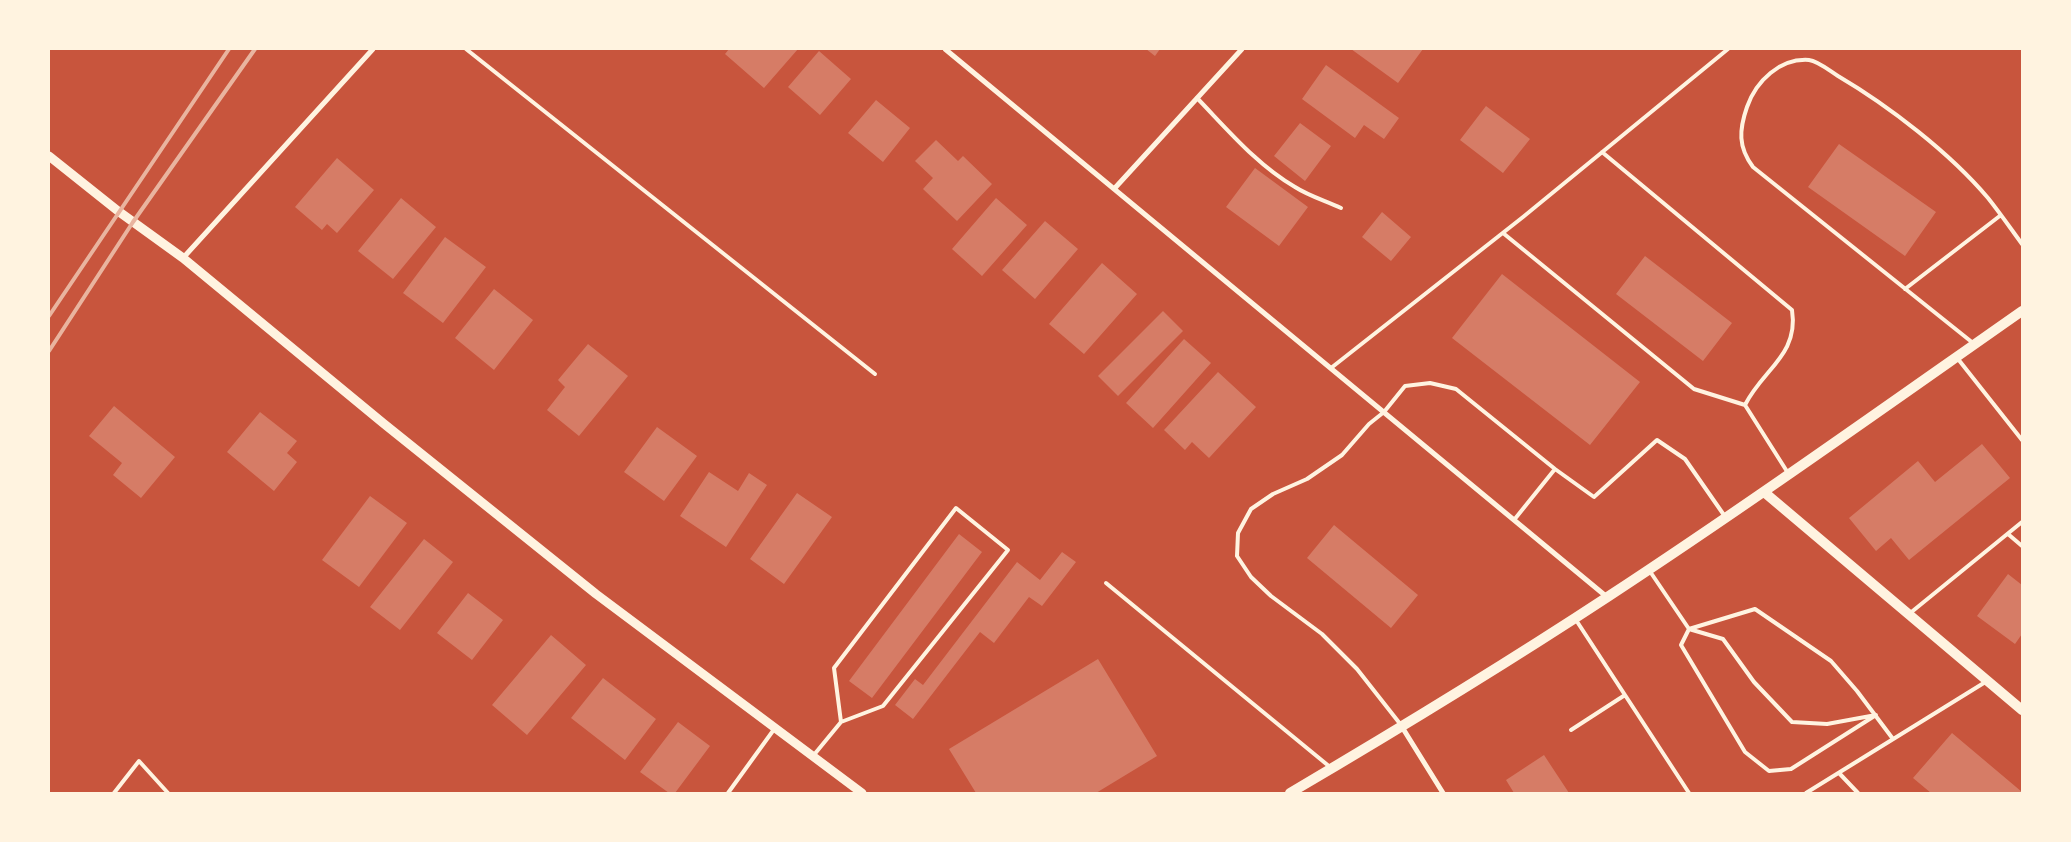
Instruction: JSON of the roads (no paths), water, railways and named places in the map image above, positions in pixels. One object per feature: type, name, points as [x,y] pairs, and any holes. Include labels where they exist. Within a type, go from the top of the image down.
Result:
[{"type":"main road","points":[[1290,793],[1402,727],[1608,597],[1764,492],[2022,311]]},
{"type":"main road","points":[[1764,492],[2022,710]]},
{"type":"street","points":[[183,258],[373,49]]},
{"type":"street","points":[[945,49],[1608,597]]},
{"type":"street","points":[[1114,189],[1242,49]]},
{"type":"street","points":[[49,156],[118,211],[183,258],[383,423],[596,594],[860,793]]},
{"type":"street","points":[[1402,727],[1443,793]]},
{"type":"lane","points":[[466,49],[875,374]]},
{"type":"lane","points":[[1331,368],[1503,233],[1728,49]]},
{"type":"lane","points":[[1975,344],[1753,167],[1744,156],[1740,142],[1741,123],[1748,102],[1775,68],[1789,61],[1811,60],[1868,94],[1963,171],[2001,215],[2022,244]]},
{"type":"lane","points":[[1197,98],[1233,135],[1279,176],[1301,190],[1341,208]]},
{"type":"lane","points":[[1602,152],[1792,310],[1795,326],[1786,349],[1752,391],[1745,405]]},
{"type":"lane","points":[[1905,289],[2001,215]]},
{"type":"lane","points":[[1503,233],[1694,389],[1745,405],[1789,474]]},
{"type":"lane","points":[[1956,357],[2022,440]]},
{"type":"lane","points":[[1402,727],[1357,668],[1322,634],[1264,590],[1251,577],[1237,556],[1238,533],[1251,509],[1272,494],[1307,479],[1342,455],[1366,427],[1384,412],[1405,386],[1430,383],[1456,389],[1555,470],[1594,497],[1657,440],[1685,459],[1726,518]]},
{"type":"lane","points":[[1514,520],[1555,470]]},
{"type":"lane","points":[[812,756],[841,722],[883,706],[1008,550],[956,508],[834,668],[841,722]]},
{"type":"lane","points":[[1909,614],[2022,522]]},
{"type":"lane","points":[[2008,534],[2022,546]]},
{"type":"lane","points":[[1649,569],[1689,629],[1723,638],[1754,682],[1792,722],[1827,724],[1876,715]]},
{"type":"lane","points":[[1106,583],[1332,768]]},
{"type":"lane","points":[[1876,715],[1791,769],[1769,771],[1745,752],[1681,645],[1689,629],[1755,609],[1831,661],[1876,715],[1893,739]]},
{"type":"lane","points":[[1575,618],[1689,793]]},
{"type":"lane","points":[[1806,793],[1987,681]]},
{"type":"lane","points":[[1571,730],[1625,695]]},
{"type":"lane","points":[[728,793],[775,728]]},
{"type":"lane","points":[[114,793],[139,761],[168,793]]},
{"type":"lane","points":[[1839,773],[1858,793]]},
{"type":"railway","points":[[49,316],[229,49]]},
{"type":"railway","points":[[49,351],[133,222],[255,49]]}]
